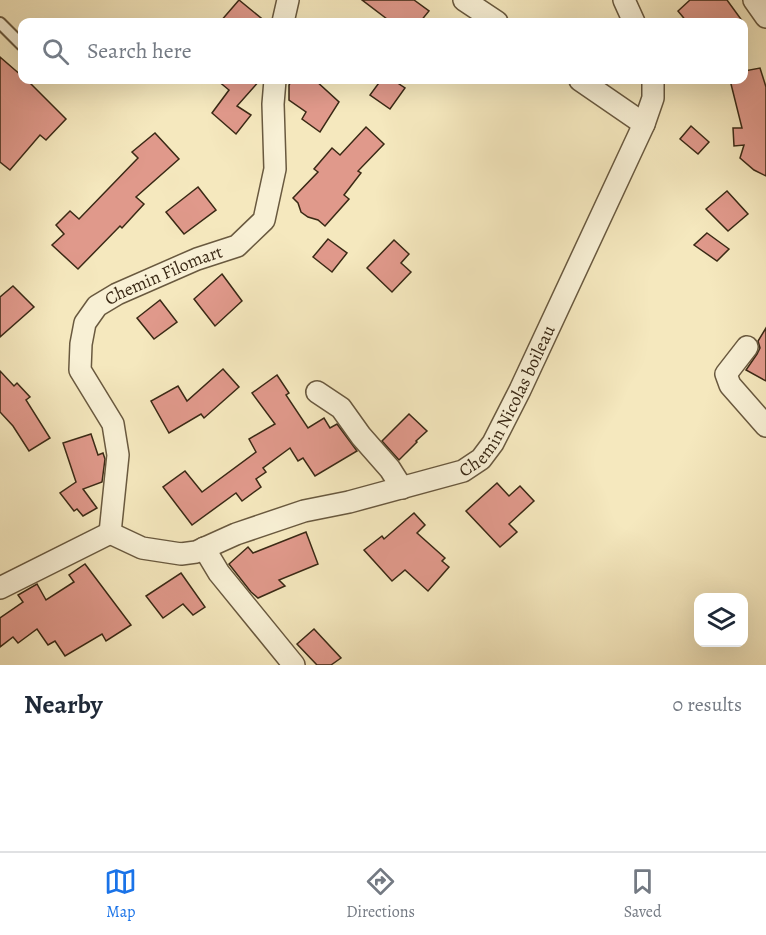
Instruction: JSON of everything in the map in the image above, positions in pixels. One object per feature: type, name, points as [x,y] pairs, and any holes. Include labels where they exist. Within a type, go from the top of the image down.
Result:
[{"type":"street","points":[[284,18],[288,0]]},
{"type":"street","points":[[465,0],[491,18]]},
{"type":"street","points":[[624,0],[632,18]]},
{"type":"street","points":[[754,0],[766,18]]},
{"type":"street","name":"Chemin Filomart","points":[[110,533],[118,455],[113,424],[80,370],[85,323],[97,306],[117,294],[197,259],[237,246],[264,220],[275,169],[275,84]]},
{"type":"street","points":[[586,84],[644,124]]},
{"type":"street","name":"Chemin Nicolas boileau","points":[[110,533],[142,548],[181,554],[196,552],[236,534],[304,511],[349,502],[463,471],[481,459],[493,443],[520,390],[644,124],[653,98],[653,84]]},
{"type":"street","points":[[747,347],[726,374],[730,385],[766,426]]},
{"type":"street","points":[[316,392],[340,408],[390,469],[402,488]]},
{"type":"street","points":[[0,588],[110,533]]},
{"type":"street","points":[[204,548],[219,573],[294,665]]},
{"type":"lane","points":[[0,23],[18,41]]},
{"type":"building","points":[[239,0],[261,18],[223,18]]},
{"type":"building","points":[[362,0],[414,0],[429,11],[423,18],[386,18]]},
{"type":"building","points":[[690,0],[727,0],[740,18],[684,18],[678,11]]},
{"type":"building","points":[[0,57],[18,73],[18,84],[31,84],[66,119],[46,140],[40,135],[10,170],[0,162]]},
{"type":"building","points":[[760,68],[766,87],[766,176],[754,170],[740,158],[744,145],[734,146],[733,128],[742,128],[731,84],[748,84],[748,70]]},
{"type":"building","points":[[222,84],[256,84],[237,106],[251,115],[236,134],[212,113],[229,90]]},
{"type":"building","points":[[319,84],[339,102],[320,132],[302,119],[306,112],[289,100],[289,85]]},
{"type":"building","points":[[378,84],[399,84],[405,88],[390,109],[370,95]]},
{"type":"building","points":[[691,126],[709,142],[698,154],[680,139]]},
{"type":"building","points":[[366,127],[384,144],[358,171],[361,173],[344,195],[349,199],[325,226],[301,212],[298,203],[293,198],[318,172],[314,169],[332,148],[340,155]]},
{"type":"building","points":[[155,133],[179,159],[136,197],[144,204],[78,269],[52,245],[64,234],[56,225],[70,211],[79,219],[138,158],[132,152]]},
{"type":"building","points":[[198,187],[216,210],[184,234],[166,212]]},
{"type":"building","points":[[727,191],[748,214],[728,231],[706,209]]},
{"type":"building","points":[[707,233],[729,249],[717,261],[694,245]]},
{"type":"building","points":[[328,239],[347,253],[332,272],[313,257]]},
{"type":"building","points":[[394,240],[409,254],[401,263],[411,272],[392,292],[367,268]]},
{"type":"building","points":[[222,274],[242,301],[215,326],[194,299]]},
{"type":"building","points":[[13,286],[34,307],[0,337],[0,297]]},
{"type":"building","points":[[160,300],[177,322],[154,339],[137,318]]},
{"type":"building","points":[[766,328],[766,381],[746,370],[760,348],[758,341]]},
{"type":"building","points":[[223,369],[239,387],[204,418],[201,414],[169,433],[151,401],[178,386],[187,401]]},
{"type":"building","points":[[0,371],[14,386],[17,383],[30,397],[26,400],[50,438],[29,451],[13,426],[0,412]]},
{"type":"building","points":[[277,375],[289,393],[286,395],[308,428],[324,418],[330,428],[337,424],[357,451],[315,476],[303,458],[298,461],[290,448],[263,468],[266,472],[256,479],[261,487],[242,501],[236,493],[192,525],[163,487],[185,471],[202,492],[256,452],[249,439],[275,424],[252,393]]},
{"type":"building","points":[[409,414],[427,431],[399,460],[382,441]]},
{"type":"building","points":[[91,434],[98,455],[103,453],[105,459],[102,482],[83,489],[97,508],[83,516],[77,509],[74,511],[60,493],[76,482],[63,443]]},
{"type":"building","points":[[497,483],[509,496],[520,486],[534,501],[509,524],[517,532],[500,547],[466,511]]},
{"type":"building","points":[[414,513],[425,525],[417,533],[445,558],[442,561],[449,567],[428,591],[405,570],[392,581],[364,550],[382,536],[384,539]]},
{"type":"building","points":[[306,532],[318,564],[279,580],[285,586],[258,598],[229,564],[248,547],[253,553]]},
{"type":"building","points":[[85,564],[131,625],[106,641],[102,634],[65,656],[55,641],[48,645],[37,629],[18,643],[13,637],[0,647],[0,618],[23,602],[18,595],[37,584],[46,600],[74,582],[69,575]]},
{"type":"building","points":[[181,573],[205,607],[193,615],[183,604],[163,618],[146,596]]},
{"type":"building","points":[[314,629],[341,658],[331,665],[317,665],[297,644]]}]
